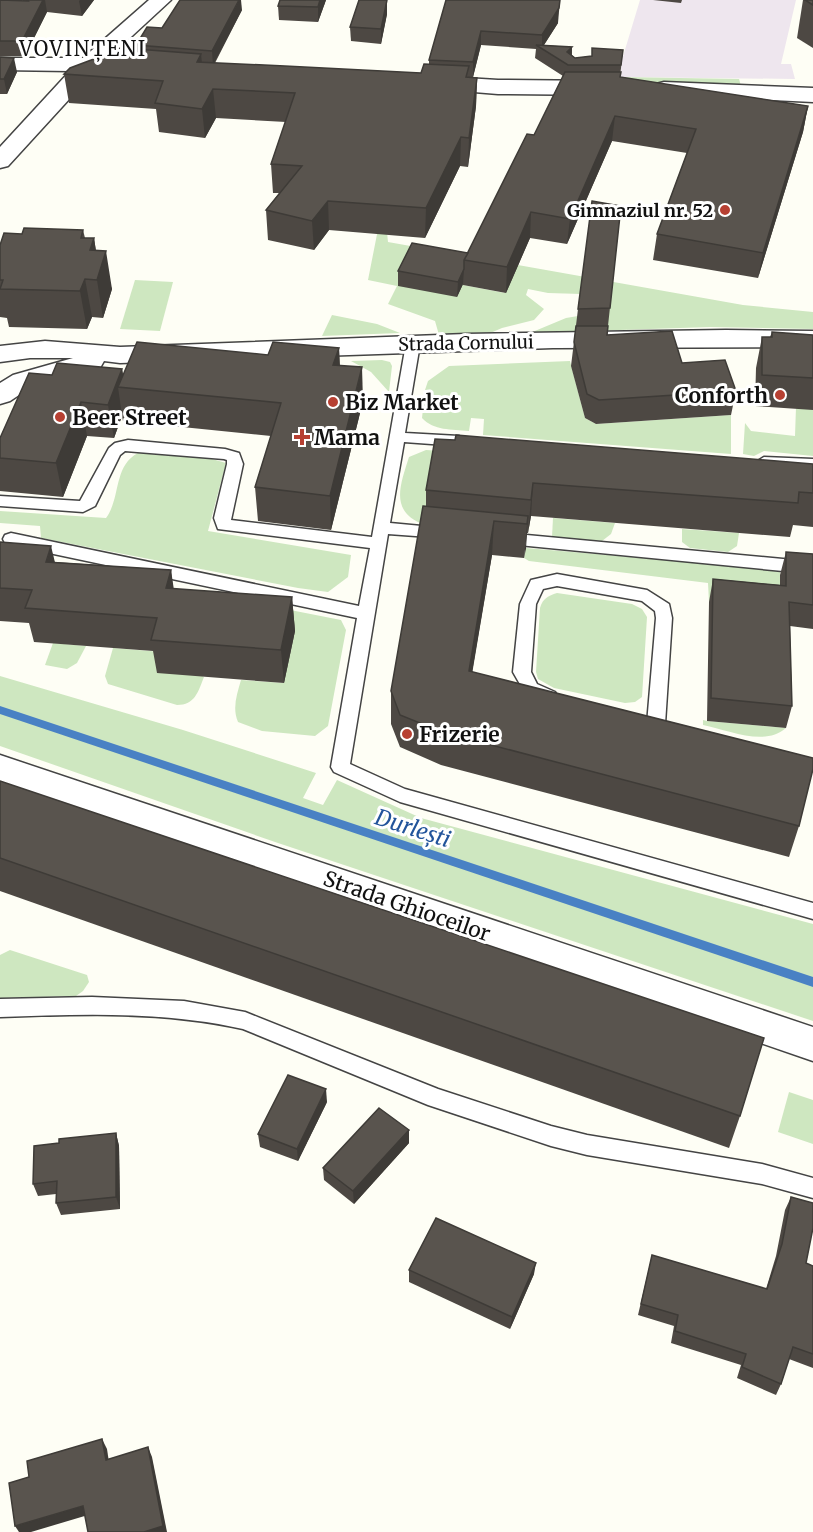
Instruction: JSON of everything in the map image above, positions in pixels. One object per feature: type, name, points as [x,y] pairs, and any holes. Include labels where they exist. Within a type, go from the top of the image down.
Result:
[{"type":"street","points":[[0,161],[88,65],[161,0]]},
{"type":"street","points":[[0,64],[88,65],[142,69]]},
{"type":"street","points":[[417,82],[498,87],[636,88],[813,95]]},
{"type":"street","name":"Strada Cornului","points":[[120,355],[413,344],[738,338],[813,339]]},
{"type":"street","points":[[0,354],[14,351],[76,349],[120,355]]},
{"type":"street","points":[[0,395],[11,378],[120,355]]},
{"type":"street","name":"Strada Ghioceilor","points":[[0,768],[813,1044]]},
{"type":"lane","points":[[413,344],[340,767],[400,795],[813,911]]},
{"type":"lane","points":[[398,437],[477,443]]},
{"type":"lane","points":[[0,501],[83,507],[89,502],[114,452],[128,445],[225,454],[234,457],[235,464],[222,518],[224,525],[381,536],[464,535]]},
{"type":"lane","points":[[746,463],[813,464]]},
{"type":"lane","points":[[488,537],[804,567]]},
{"type":"lane","points":[[11,539],[368,614]]},
{"type":"lane","points":[[566,702],[535,691],[525,683],[522,672],[528,604],[537,584],[547,580],[566,581],[647,596],[663,608],[656,724]]},
{"type":"lane","points":[[635,720],[676,729]]},
{"type":"lane","points":[[0,1008],[111,1005],[190,1009],[219,1014],[245,1021],[435,1098],[551,1136],[587,1145],[762,1174],[813,1188]]},
{"type":"shaded area","points":[[640,0],[796,0],[781,64],[791,64],[795,79],[620,77],[621,63]]},
{"type":"green space","points":[[620,77],[739,79],[741,86],[621,81]]},
{"type":"green space","points":[[380,219],[386,222],[388,242],[743,305],[813,312],[813,329],[710,327],[530,333],[566,318],[578,316],[581,294],[548,293],[528,289],[526,295],[544,309],[534,320],[488,334],[439,335],[435,321],[388,304],[397,286],[368,280]],"holes":[[[471,269],[505,293],[463,285]]]},
{"type":"green space","points":[[135,280],[173,282],[160,331],[120,329]]},
{"type":"green space","points":[[332,315],[377,324],[400,333],[322,336]]},
{"type":"green space","points":[[351,361],[390,362],[392,366],[389,392],[371,372]]},
{"type":"green space","points":[[570,361],[585,418],[596,424],[731,415],[731,454],[483,435],[484,419],[471,418],[469,431],[437,427],[422,418],[428,381],[449,366]]},
{"type":"green space","points":[[796,407],[813,409],[813,456],[764,451],[754,456],[743,454],[745,423],[751,431],[795,436]]},
{"type":"green space","points":[[426,450],[491,454],[425,525],[406,513],[400,497],[409,457]]},
{"type":"green space","points":[[138,453],[212,459],[226,463],[208,531],[351,555],[348,577],[328,592],[298,588],[41,538],[40,526],[0,523],[0,511],[106,518],[111,510],[121,474],[130,459]]},
{"type":"green space","points":[[553,518],[615,523],[611,534],[602,541],[552,537]]},
{"type":"green space","points":[[682,529],[739,533],[737,546],[728,552],[690,548],[682,542]]},
{"type":"green space","points":[[526,548],[780,570],[780,592],[709,602],[708,583],[529,561],[524,558]]},
{"type":"green space","points":[[557,593],[632,604],[642,609],[647,617],[642,697],[635,702],[625,703],[554,688],[538,679],[536,672],[540,608],[546,598]]},
{"type":"green space","points":[[270,606],[341,620],[346,630],[328,726],[315,736],[262,731],[238,722],[236,717],[235,706],[241,680],[284,683]]},
{"type":"green space","points":[[53,643],[86,646],[77,663],[67,669],[45,665]]},
{"type":"green space","points":[[113,648],[162,652],[204,677],[198,692],[188,703],[177,705],[108,684],[105,676]]},
{"type":"green space","points":[[0,676],[183,730],[316,773],[303,798],[323,805],[337,780],[421,818],[813,924],[813,1021],[278,843],[0,746]]},
{"type":"green space","points":[[703,720],[786,728],[777,734],[768,736],[746,736],[703,725]]},
{"type":"green space","points":[[10,950],[87,975],[89,982],[76,996],[0,998],[0,955]]},
{"type":"green space","points":[[789,1092],[813,1100],[813,1144],[778,1132]]},
{"type":"building","points":[[0,0],[43,0],[22,41],[0,41]]},
{"type":"building","points":[[180,0],[239,0],[212,51],[136,45],[147,27],[162,28]]},
{"type":"building","points":[[280,0],[320,0],[318,7],[278,6]]},
{"type":"building","points":[[359,0],[387,0],[381,29],[350,27]]},
{"type":"building","points":[[446,0],[560,0],[559,8],[542,35],[481,31],[473,62],[429,60]]},
{"type":"building","points":[[536,45],[572,47],[567,52],[575,58],[592,56],[592,48],[623,50],[621,65],[568,65]]},
{"type":"building","points":[[123,48],[201,54],[197,62],[421,73],[424,64],[469,66],[466,77],[477,78],[469,138],[461,137],[426,208],[328,201],[312,221],[266,210],[302,166],[271,164],[295,93],[213,89],[202,109],[155,103],[163,81],[64,74],[70,68]]},
{"type":"building","points":[[0,57],[14,58],[4,79],[0,79]]},
{"type":"building","points":[[565,72],[621,72],[620,77],[808,106],[763,253],[657,234],[696,129],[615,116],[570,219],[531,212],[507,267],[464,260],[527,134],[534,135]]},
{"type":"building","points":[[592,201],[621,206],[610,308],[578,309]]},
{"type":"building","points":[[24,228],[83,230],[81,238],[94,238],[90,250],[106,251],[97,280],[85,279],[80,291],[0,289],[3,280],[0,280],[0,245],[4,233],[22,234]]},
{"type":"building","points":[[412,243],[468,253],[458,282],[398,271]]},
{"type":"building","points":[[576,326],[608,326],[607,335],[672,331],[682,363],[725,360],[736,391],[599,400],[587,394],[574,342]]},
{"type":"building","points":[[772,332],[813,335],[813,378],[762,375],[762,337],[772,337]]},
{"type":"building","points":[[137,342],[268,355],[273,342],[339,348],[333,365],[362,367],[330,496],[255,487],[281,403],[118,387]]},
{"type":"building","points":[[57,363],[122,369],[108,405],[81,402],[56,463],[0,458],[0,438],[29,373],[52,375]]},
{"type":"building","points":[[456,435],[813,464],[813,493],[799,492],[798,503],[533,483],[531,500],[426,490],[435,439],[455,440]]},
{"type":"building","points":[[423,506],[528,516],[527,524],[494,521],[469,671],[813,758],[813,769],[799,826],[442,732],[400,715],[391,691]]},
{"type":"building","points":[[0,542],[51,546],[46,562],[171,570],[166,588],[292,597],[281,650],[151,640],[157,618],[25,608],[32,590],[0,588]]},
{"type":"building","points":[[786,552],[813,554],[813,605],[789,602],[792,706],[711,698],[713,579],[786,586]]},
{"type":"building","points":[[0,781],[764,1038],[740,1116],[0,858]]},
{"type":"building","points":[[288,1075],[326,1089],[297,1149],[258,1134]]},
{"type":"building","points":[[379,1108],[409,1130],[353,1191],[323,1168]]},
{"type":"building","points":[[116,1133],[116,1197],[56,1203],[57,1181],[33,1184],[34,1146],[59,1143],[59,1139]]},
{"type":"building","points":[[791,1197],[813,1203],[813,1228],[806,1263],[813,1266],[813,1354],[793,1347],[781,1384],[742,1367],[746,1354],[675,1331],[678,1315],[641,1304],[652,1255],[767,1289],[782,1244]]},
{"type":"building","points":[[436,1218],[536,1263],[512,1317],[409,1270]]},
{"type":"building","points":[[102,1439],[106,1460],[148,1447],[163,1526],[144,1532],[88,1532],[83,1506],[15,1526],[9,1483],[29,1477],[27,1461]]},
{"type":"waterway","name":"Durlești","points":[[0,710],[813,982]]},
{"type":"place","name":"Gimnaziul nr. 52","points":[[725,210]]},
{"type":"place","name":"Conforth","points":[[780,395]]},
{"type":"place","name":"Biz Market","points":[[333,402]]},
{"type":"place","name":"Beer Street","points":[[60,417]]},
{"type":"place","name":"Mama","points":[[302,437]]},
{"type":"place","name":"Frizerie","points":[[407,734]]},
{"type":"district","name":"VOVINȚENI","points":[[83,48]]}]
